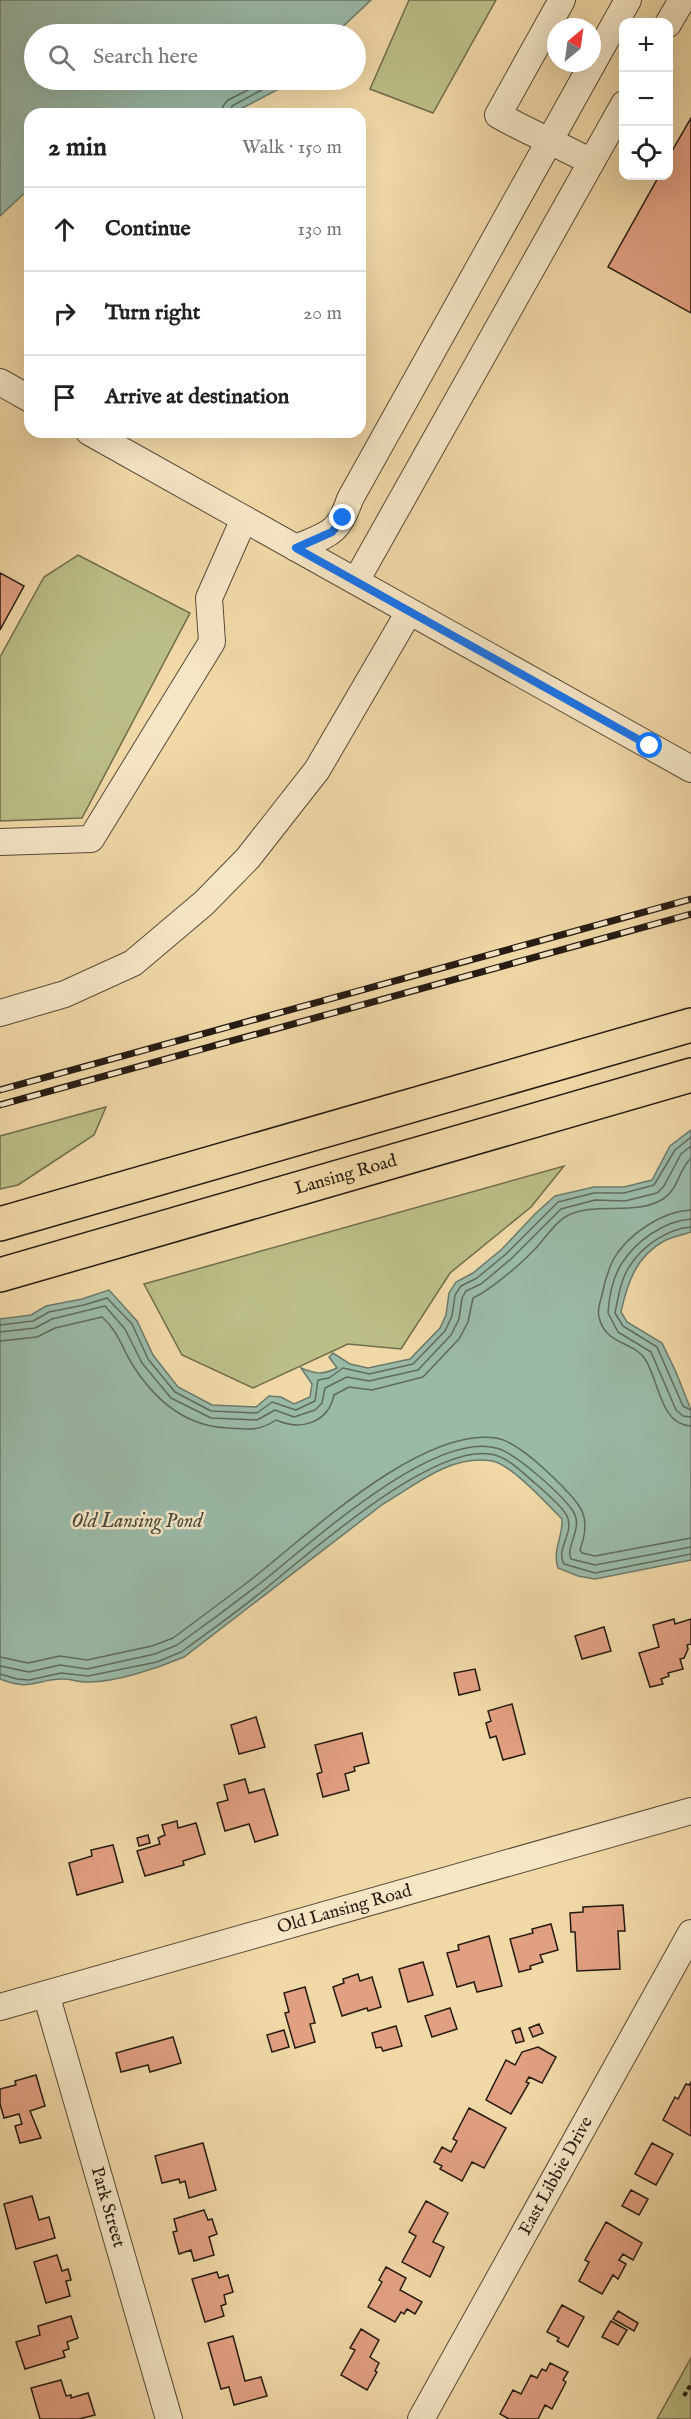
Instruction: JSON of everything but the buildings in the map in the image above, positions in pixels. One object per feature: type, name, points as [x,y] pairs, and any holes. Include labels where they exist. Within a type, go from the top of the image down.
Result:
[{"type":"main road","points":[[0,1224],[691,1025]]},
{"type":"main road","name":"Lansing Road","points":[[0,1275],[691,1076]]},
{"type":"street","points":[[562,0],[498,115],[530,134],[549,139],[591,162]]},
{"type":"street","points":[[296,548],[332,532],[343,518],[350,499],[628,0]]},
{"type":"street","points":[[672,18],[682,0]]},
{"type":"street","points":[[356,581],[619,113]]},
{"type":"street","points":[[0,382],[24,396]]},
{"type":"street","points":[[100,438],[691,769]]},
{"type":"street","points":[[0,842],[91,839],[212,642],[208,598],[244,519]]},
{"type":"street","points":[[0,1013],[65,994],[133,963],[204,903],[248,858],[316,770],[409,612]]},
{"type":"street","name":"Old Lansing Road","points":[[0,2007],[691,1811]]},
{"type":"street","name":"East Libbie Drive","points":[[421,2419],[691,1933]]},
{"type":"street","name":"Park Street","points":[[46,1994],[169,2419]]},
{"type":"path","points":[[684,2396],[691,2384]]},
{"type":"green space","points":[[409,0],[496,0],[433,113],[370,89]]},
{"type":"green space","points":[[78,555],[190,613],[82,818],[0,821],[0,657],[44,577]]},
{"type":"green space","points":[[106,1107],[94,1135],[18,1185],[0,1189],[0,1136]]},
{"type":"green space","points":[[564,1166],[531,1207],[450,1273],[401,1349],[348,1344],[253,1388],[182,1355],[144,1284]]},
{"type":"green space","points":[[691,2358],[691,2419],[657,2419]]},
{"type":"water","points":[[0,0],[371,0],[346,24],[24,24],[24,90],[277,90],[243,108],[24,108],[24,194],[0,216]]},
{"type":"water","name":"Old Lansing Pond","points":[[691,1130],[691,1232],[664,1241],[646,1254],[630,1281],[621,1312],[627,1322],[662,1343],[691,1410],[691,1560],[595,1579],[578,1576],[558,1568],[556,1556],[562,1519],[509,1469],[492,1461],[462,1462],[434,1473],[383,1504],[184,1657],[136,1674],[97,1682],[63,1679],[27,1685],[0,1679],[0,1319],[31,1315],[46,1306],[82,1299],[109,1290],[137,1321],[153,1355],[178,1387],[212,1405],[256,1407],[269,1396],[281,1397],[294,1404],[310,1397],[312,1384],[301,1368],[319,1373],[337,1368],[329,1357],[333,1353],[350,1364],[368,1368],[410,1359],[440,1328],[446,1315],[449,1293],[456,1282],[473,1273],[502,1249],[555,1196],[594,1187],[624,1187],[652,1180],[670,1146]]},
{"type":"railway","points":[[0,1090],[691,899]]},
{"type":"railway","points":[[0,1105],[691,914]]},
{"type":"route","points":[[343,518],[332,532],[296,548],[650,746]]}]
